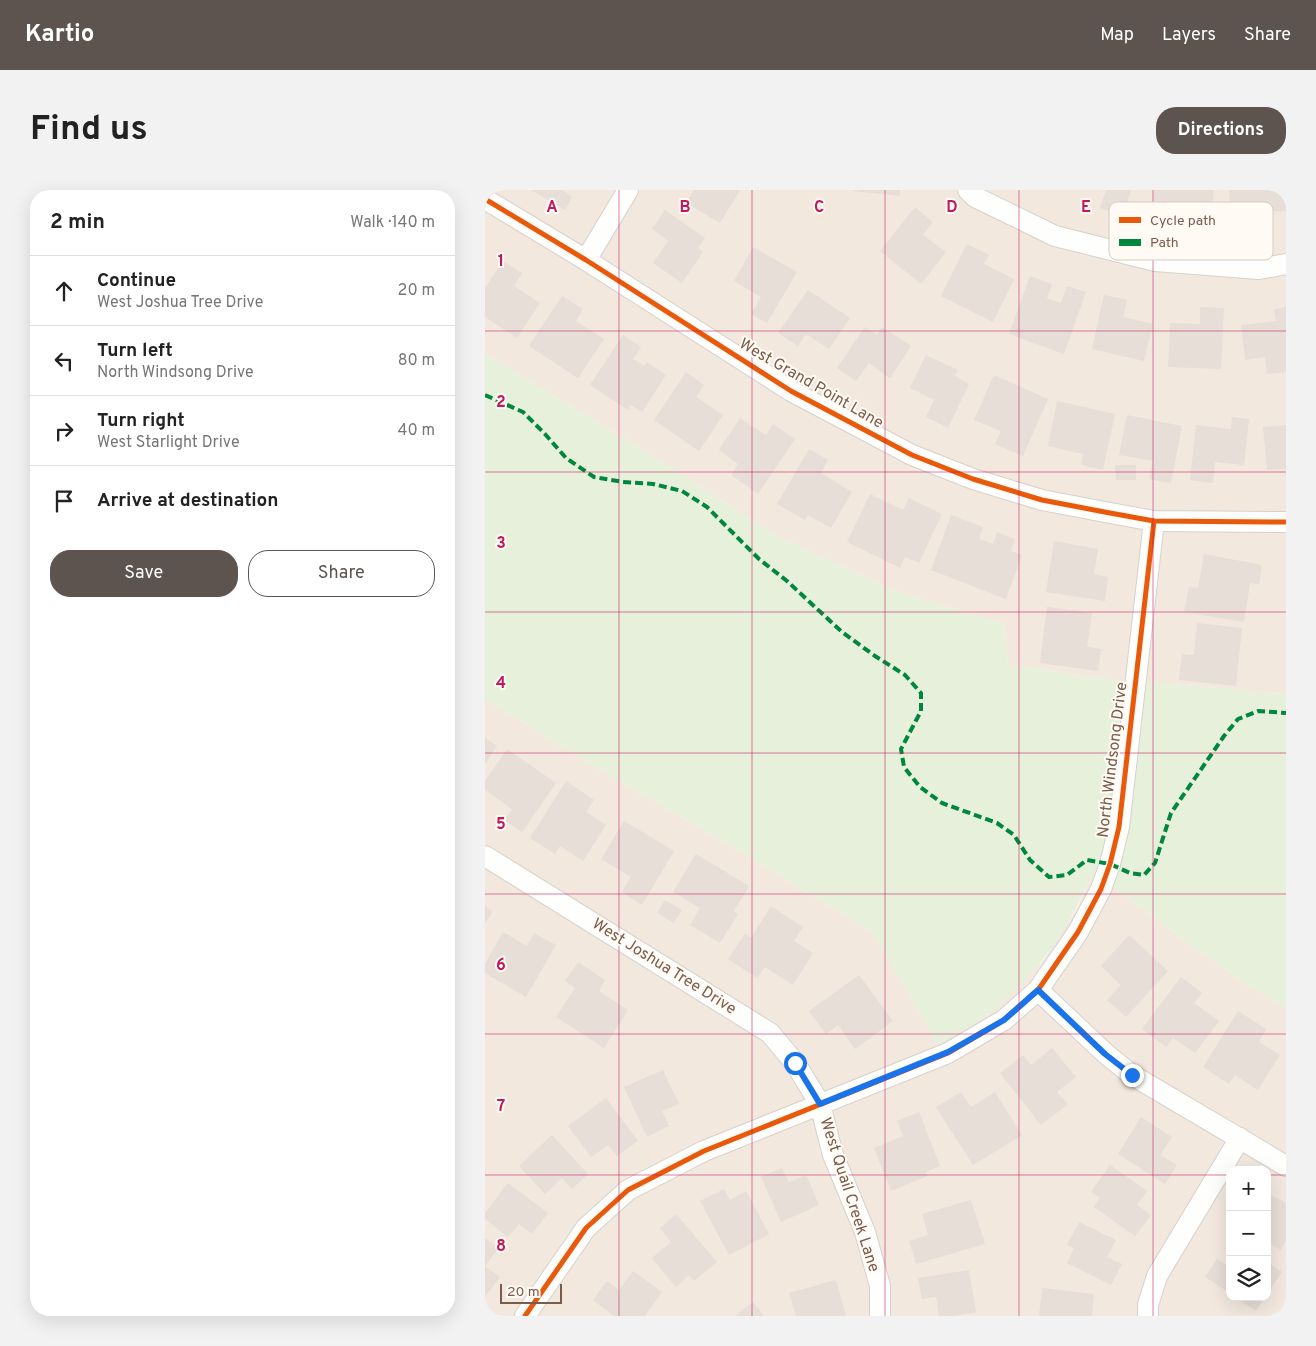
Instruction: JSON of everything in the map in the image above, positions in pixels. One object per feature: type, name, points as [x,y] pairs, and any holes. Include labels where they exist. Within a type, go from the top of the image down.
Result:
[{"type":"street","points":[[585,260],[628,190]]},
{"type":"street","points":[[967,190],[975,197],[1055,236],[1109,250]]},
{"type":"street","name":"West Grand Point Lane","points":[[485,199],[791,391],[912,455],[973,479],[1042,500],[1154,521],[1286,522]]},
{"type":"street","points":[[1151,260],[1259,269],[1286,264]]},
{"type":"street","name":"North Windsong Drive","points":[[525,1316],[586,1228],[628,1190],[704,1150],[948,1052],[1004,1020],[1038,990],[1078,932],[1101,889],[1117,836],[1154,521]]},
{"type":"street","name":"West Joshua Tree Drive","points":[[485,856],[770,1033],[795,1063],[820,1104]]},
{"type":"street","points":[[1038,990],[1105,1054],[1132,1075],[1286,1166]]},
{"type":"street","name":"West Quail Creek Lane","points":[[820,1104],[833,1155],[865,1232],[879,1286],[880,1316]]},
{"type":"street","points":[[1148,1316],[1157,1276],[1240,1138]]},
{"type":"shaded area","points":[[485,190],[1286,190],[1286,694],[1162,683],[1114,681],[1008,664],[1004,624],[895,591],[777,536],[669,466],[485,354]]},
{"type":"shaded area","points":[[485,699],[873,933],[927,1025],[936,1045],[989,1014],[1043,961],[1078,907],[1091,877],[1118,891],[1246,984],[1286,1008],[1286,1316],[485,1316]]},
{"type":"green space","points":[[485,354],[669,466],[777,536],[895,591],[1004,624],[1008,664],[1114,681],[1162,683],[1285,694],[1286,690],[1286,1008],[1246,984],[1118,891],[1091,877],[1063,930],[1029,976],[987,1015],[963,1031],[936,1045],[927,1025],[873,933],[485,699]]},
{"type":"building","points":[[531,190],[563,190],[572,197],[565,210]]},
{"type":"building","points":[[694,190],[740,190],[720,223],[686,203]]},
{"type":"building","points":[[900,190],[900,196],[853,191]]},
{"type":"building","points":[[1106,190],[1131,190],[1127,202],[1109,202],[1109,211],[1100,208]]},
{"type":"building","points":[[1154,190],[1214,190],[1213,202],[1153,202]]},
{"type":"building","points":[[1229,190],[1286,190],[1286,211],[1273,211],[1273,202],[1230,202]]},
{"type":"building","points":[[915,207],[933,222],[923,235],[946,252],[921,284],[880,251]]},
{"type":"building","points":[[665,210],[705,238],[698,248],[703,252],[682,283],[653,263],[668,241],[652,229]]},
{"type":"building","points":[[967,244],[989,255],[984,264],[1014,279],[993,322],[941,296]]},
{"type":"building","points":[[753,247],[797,272],[767,323],[751,314],[761,297],[734,281]]},
{"type":"building","points":[[503,261],[522,273],[514,286],[540,303],[517,338],[485,317],[485,288]]},
{"type":"building","points":[[1030,276],[1052,284],[1047,298],[1061,303],[1067,286],[1086,292],[1064,354],[1009,334]]},
{"type":"building","points":[[808,290],[850,318],[829,349],[806,334],[798,346],[778,333]]},
{"type":"building","points":[[1104,295],[1127,300],[1123,317],[1153,324],[1144,361],[1092,349]]},
{"type":"building","points":[[562,296],[583,309],[576,321],[604,339],[578,378],[529,346]]},
{"type":"building","points":[[1200,307],[1224,308],[1221,369],[1168,367],[1170,323],[1200,324]]},
{"type":"building","points":[[1286,307],[1286,372],[1267,374],[1265,357],[1245,360],[1241,325],[1276,321],[1274,309]]},
{"type":"building","points":[[865,327],[877,335],[882,327],[911,346],[890,378],[869,363],[856,381],[837,368]]},
{"type":"building","points":[[623,335],[641,347],[633,359],[644,366],[647,362],[666,375],[642,412],[631,405],[628,410],[590,385]]},
{"type":"building","points":[[926,355],[958,370],[955,376],[969,384],[948,428],[926,417],[934,400],[910,388]]},
{"type":"building","points":[[686,372],[704,385],[696,397],[723,415],[699,451],[654,420]]},
{"type":"building","points":[[994,375],[1048,399],[1023,456],[995,444],[1001,431],[974,420]]},
{"type":"building","points":[[1057,401],[1115,414],[1103,470],[1081,465],[1083,454],[1048,446]]},
{"type":"building","points":[[1127,415],[1182,426],[1171,483],[1149,479],[1153,461],[1119,455]]},
{"type":"building","points":[[1232,417],[1249,419],[1244,465],[1215,462],[1213,483],[1190,480],[1196,425],[1231,429]]},
{"type":"building","points":[[740,418],[766,435],[773,424],[795,439],[758,494],[731,475],[738,464],[719,450]]},
{"type":"building","points":[[1286,425],[1286,469],[1267,470],[1263,427]]},
{"type":"building","points":[[809,449],[828,460],[821,473],[852,492],[831,528],[808,515],[805,520],[777,504]]},
{"type":"building","points":[[1115,465],[1136,465],[1136,480],[1116,480]]},
{"type":"building","points":[[870,494],[903,510],[909,498],[942,514],[919,563],[905,557],[900,568],[847,542]]},
{"type":"building","points":[[951,515],[983,527],[979,539],[993,544],[997,532],[1015,539],[1011,551],[1022,555],[1006,599],[931,570]]},
{"type":"building","points":[[1054,541],[1098,549],[1094,574],[1108,577],[1105,601],[1046,592]]},
{"type":"building","points":[[1204,554],[1262,565],[1259,584],[1250,583],[1244,622],[1184,612],[1189,587],[1198,588]]},
{"type":"building","points":[[1047,607],[1092,613],[1087,647],[1101,649],[1098,671],[1040,663]]},
{"type":"building","points":[[1197,623],[1242,628],[1236,686],[1179,680],[1182,654],[1194,655]]},
{"type":"building","points":[[485,738],[497,746],[485,764]]},
{"type":"building","points":[[507,749],[556,783],[522,832],[504,820],[512,809],[485,790],[485,781]]},
{"type":"building","points":[[566,781],[594,800],[586,812],[606,825],[583,861],[560,846],[555,854],[530,838]]},
{"type":"building","points":[[624,821],[674,851],[642,905],[622,892],[631,877],[601,859]]},
{"type":"building","points":[[696,854],[749,886],[734,911],[738,914],[720,943],[690,925],[700,908],[673,892]]},
{"type":"building","points":[[665,900],[682,910],[674,923],[657,913]]},
{"type":"building","points":[[485,906],[493,912],[485,923]]},
{"type":"building","points":[[771,906],[803,927],[794,941],[813,953],[793,985],[765,967],[757,978],[728,959],[745,934],[751,938]]},
{"type":"building","points":[[503,932],[527,946],[534,933],[556,945],[526,997],[485,973],[485,964]]},
{"type":"building","points":[[1129,935],[1168,971],[1126,1017],[1107,1000],[1121,985],[1101,966]]},
{"type":"building","points":[[578,962],[605,980],[599,991],[628,1010],[604,1048],[556,1017],[575,988],[565,981]]},
{"type":"building","points":[[859,975],[893,1021],[855,1049],[838,1025],[826,1034],[809,1011]]},
{"type":"building","points":[[1181,977],[1202,993],[1194,1003],[1219,1021],[1195,1053],[1173,1038],[1166,1047],[1142,1029]]},
{"type":"building","points":[[1238,1011],[1266,1029],[1259,1042],[1280,1055],[1258,1090],[1235,1075],[1229,1084],[1203,1067]]},
{"type":"building","points":[[1052,1048],[1076,1077],[1057,1092],[1068,1104],[1041,1125],[1000,1073],[1023,1055],[1031,1065]]},
{"type":"building","points":[[663,1070],[679,1104],[662,1111],[669,1126],[647,1137],[624,1087]]},
{"type":"building","points":[[961,1092],[971,1107],[995,1092],[1022,1135],[973,1165],[936,1107]]},
{"type":"building","points":[[606,1098],[638,1141],[617,1156],[608,1145],[591,1157],[568,1126]]},
{"type":"building","points":[[919,1112],[940,1166],[926,1172],[928,1176],[891,1191],[874,1148],[903,1136],[897,1121]]},
{"type":"building","points":[[1141,1117],[1172,1137],[1160,1155],[1177,1165],[1165,1184],[1118,1154]]},
{"type":"building","points":[[552,1135],[588,1174],[572,1189],[562,1178],[545,1194],[519,1166]]},
{"type":"building","points":[[1110,1165],[1147,1191],[1137,1205],[1151,1215],[1135,1236],[1094,1207],[1100,1198],[1091,1192]]},
{"type":"building","points":[[782,1168],[789,1182],[806,1175],[819,1205],[781,1222],[761,1177]]},
{"type":"building","points":[[508,1183],[548,1213],[532,1234],[519,1224],[508,1237],[485,1219],[485,1213]]},
{"type":"building","points":[[724,1189],[730,1200],[746,1191],[769,1234],[729,1255],[700,1201]]},
{"type":"building","points":[[1271,1195],[1286,1203],[1286,1241],[1281,1250],[1271,1244]]},
{"type":"building","points":[[971,1200],[985,1244],[916,1264],[909,1241],[928,1235],[922,1214]]},
{"type":"building","points":[[676,1214],[717,1262],[694,1281],[689,1275],[676,1287],[652,1258],[671,1242],[660,1228]]},
{"type":"building","points":[[1079,1222],[1116,1240],[1107,1257],[1122,1264],[1111,1285],[1067,1263],[1074,1248],[1067,1245]]},
{"type":"building","points":[[485,1238],[499,1248],[485,1266]]},
{"type":"building","points":[[1217,1259],[1226,1265],[1226,1290],[1205,1277]]},
{"type":"building","points":[[1271,1265],[1282,1272],[1271,1288]]},
{"type":"building","points":[[485,1266],[500,1277],[485,1297]]},
{"type":"building","points":[[969,1270],[976,1312],[955,1316],[939,1316],[936,1297],[922,1299],[918,1278]]},
{"type":"building","points":[[633,1271],[662,1292],[645,1316],[614,1316],[593,1300],[607,1281],[619,1290]]},
{"type":"building","points":[[836,1280],[846,1316],[796,1316],[789,1293]]},
{"type":"building","points":[[1042,1288],[1094,1294],[1092,1316],[1039,1316]]},
{"type":"building","points":[[1241,1301],[1262,1301],[1256,1311]]},
{"type":"building","points":[[753,1302],[764,1316],[735,1316]]},
{"type":"marked path","points":[[485,395],[523,412],[566,458],[594,477],[623,482],[653,484],[682,491],[707,507],[759,559],[787,581],[842,632],[905,675],[921,693],[921,711],[901,749],[904,767],[920,787],[942,803],[997,823],[1014,835],[1030,860],[1049,877],[1067,875],[1087,860],[1110,864],[1130,873],[1144,875],[1155,863],[1171,813],[1224,736],[1238,719],[1258,711],[1286,713]]},
{"type":"cycle path","points":[[485,199],[586,260],[791,391],[912,455],[973,479],[1042,500],[1154,521],[1286,522]]},
{"type":"cycle path","points":[[525,1316],[586,1228],[628,1190],[704,1151],[948,1053],[1004,1020],[1038,990],[1078,932],[1101,889],[1110,864],[1119,827],[1154,521]]},
{"type":"route","points":[[795,1063],[820,1104],[948,1052],[1004,1020],[1038,990],[1105,1054],[1132,1075]]}]
